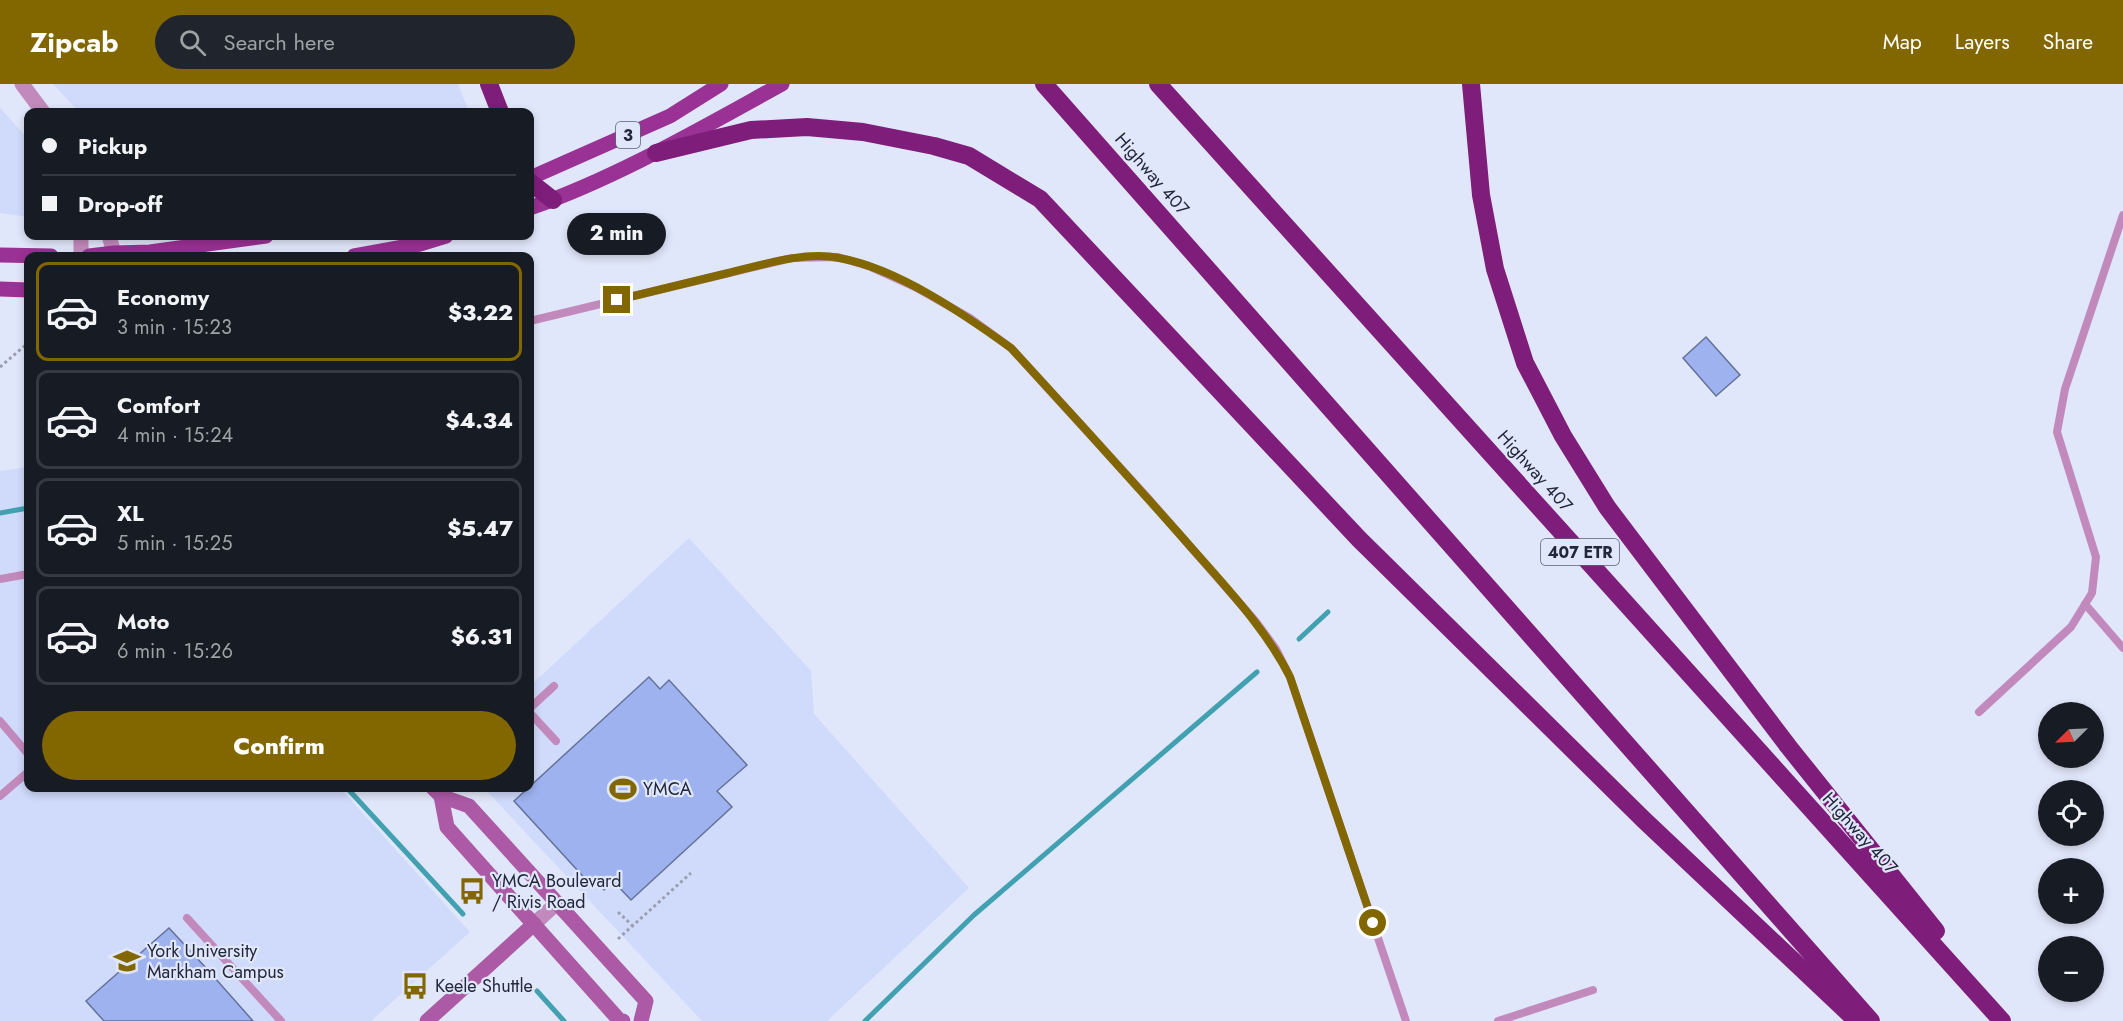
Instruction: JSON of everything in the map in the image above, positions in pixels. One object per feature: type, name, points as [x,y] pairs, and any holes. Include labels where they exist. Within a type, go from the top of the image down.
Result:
[{"type":"highway","points":[[489,84],[498,108]]},
{"type":"highway","name":"Highway 407","points":[[1044,84],[1872,1021]]},
{"type":"highway","name":"Highway 407","points":[[1158,84],[2002,1021]]},
{"type":"highway","points":[[1471,84],[1481,195],[1495,269],[1525,363],[1563,436],[1614,516],[1788,746],[2007,1021]]},
{"type":"highway","points":[[656,153],[751,130],[807,127],[863,132],[934,146],[969,156],[1040,199],[1359,539],[1644,820],[1857,1021]]},
{"type":"highway","points":[[534,183],[553,200]]},
{"type":"main road","name":"3","points":[[534,178],[670,116],[721,84]]},
{"type":"main road","name":"3","points":[[534,207],[656,153],[782,84]]},
{"type":"main road","points":[[150,252],[237,240]]},
{"type":"main road","points":[[374,252],[431,240]]},
{"type":"main road","points":[[0,255],[24,255]]},
{"type":"main road","points":[[0,289],[24,290]]},
{"type":"main road","points":[[437,792],[447,827],[623,1021]]},
{"type":"main road","points":[[439,792],[470,806],[646,1001],[641,1021]]},
{"type":"main road","points":[[427,1021],[534,924]]},
{"type":"street","points":[[22,84],[40,108]]},
{"type":"street","points":[[534,924],[557,903]]},
{"type":"lane","points":[[1980,712],[2071,627],[2092,593],[2096,557],[2057,432],[2065,388],[2123,215]]},
{"type":"lane","points":[[534,320],[792,258],[838,257],[871,267],[915,287],[969,318],[1011,348],[1221,582],[1257,623],[1276,649],[1290,677],[1406,1021]]},
{"type":"lane","points":[[0,579],[24,575]]},
{"type":"lane","points":[[2085,604],[2123,648]]},
{"type":"lane","points":[[534,704],[554,686]]},
{"type":"lane","points":[[534,717],[556,741]]},
{"type":"lane","points":[[0,721],[24,749]]},
{"type":"lane","points":[[0,796],[24,775]]},
{"type":"lane","points":[[188,918],[281,1021]]},
{"type":"lane","points":[[1498,1021],[1593,990]]},
{"type":"path","points":[[0,367],[24,346]]},
{"type":"path","points":[[618,939],[691,873]]},
{"type":"path","points":[[618,912],[633,926]]},
{"type":"shaded area","points":[[53,84],[458,84],[467,108],[75,108]]},
{"type":"shaded area","points":[[0,108],[24,135],[24,216],[0,213]]},
{"type":"shaded area","points":[[24,468],[24,792],[344,792],[470,932],[371,1021],[0,1021],[0,471]]},
{"type":"shaded area","points":[[689,538],[811,671],[814,714],[969,888],[827,1021],[702,1021],[488,792],[534,792],[534,682]]},
{"type":"building","points":[[1706,337],[1740,375],[1716,396],[1683,358]]},
{"type":"building","name":"YMCA","points":[[649,677],[660,689],[669,680],[747,765],[717,791],[732,807],[631,900],[613,881],[604,890],[595,880],[590,884],[514,801],[524,792],[534,792],[534,783]]},
{"type":"building","points":[[169,928],[253,1021],[104,1021],[86,1001]]},
{"type":"waterway","points":[[0,513],[24,509]]},
{"type":"waterway","points":[[1299,639],[1328,612]]},
{"type":"waterway","points":[[865,1021],[974,915],[1257,672]]},
{"type":"waterway","points":[[351,792],[463,914]]},
{"type":"waterway","points":[[537,991],[564,1021]]},
{"type":"place","name":"YMCA","points":[[623,789]]},
{"type":"place","name":"YMCA Boulevard / Rivis Road","points":[[472,891]]},
{"type":"place","name":"York University Markham Campus","points":[[127,961]]},
{"type":"place","name":"Keele Shuttle","points":[[415,986]]},
{"type":"route","points":[[617,300],[792,258],[838,257],[871,267],[915,287],[969,318],[1011,348],[1147,497],[1257,623],[1276,649],[1290,677],[1373,923]]}]
